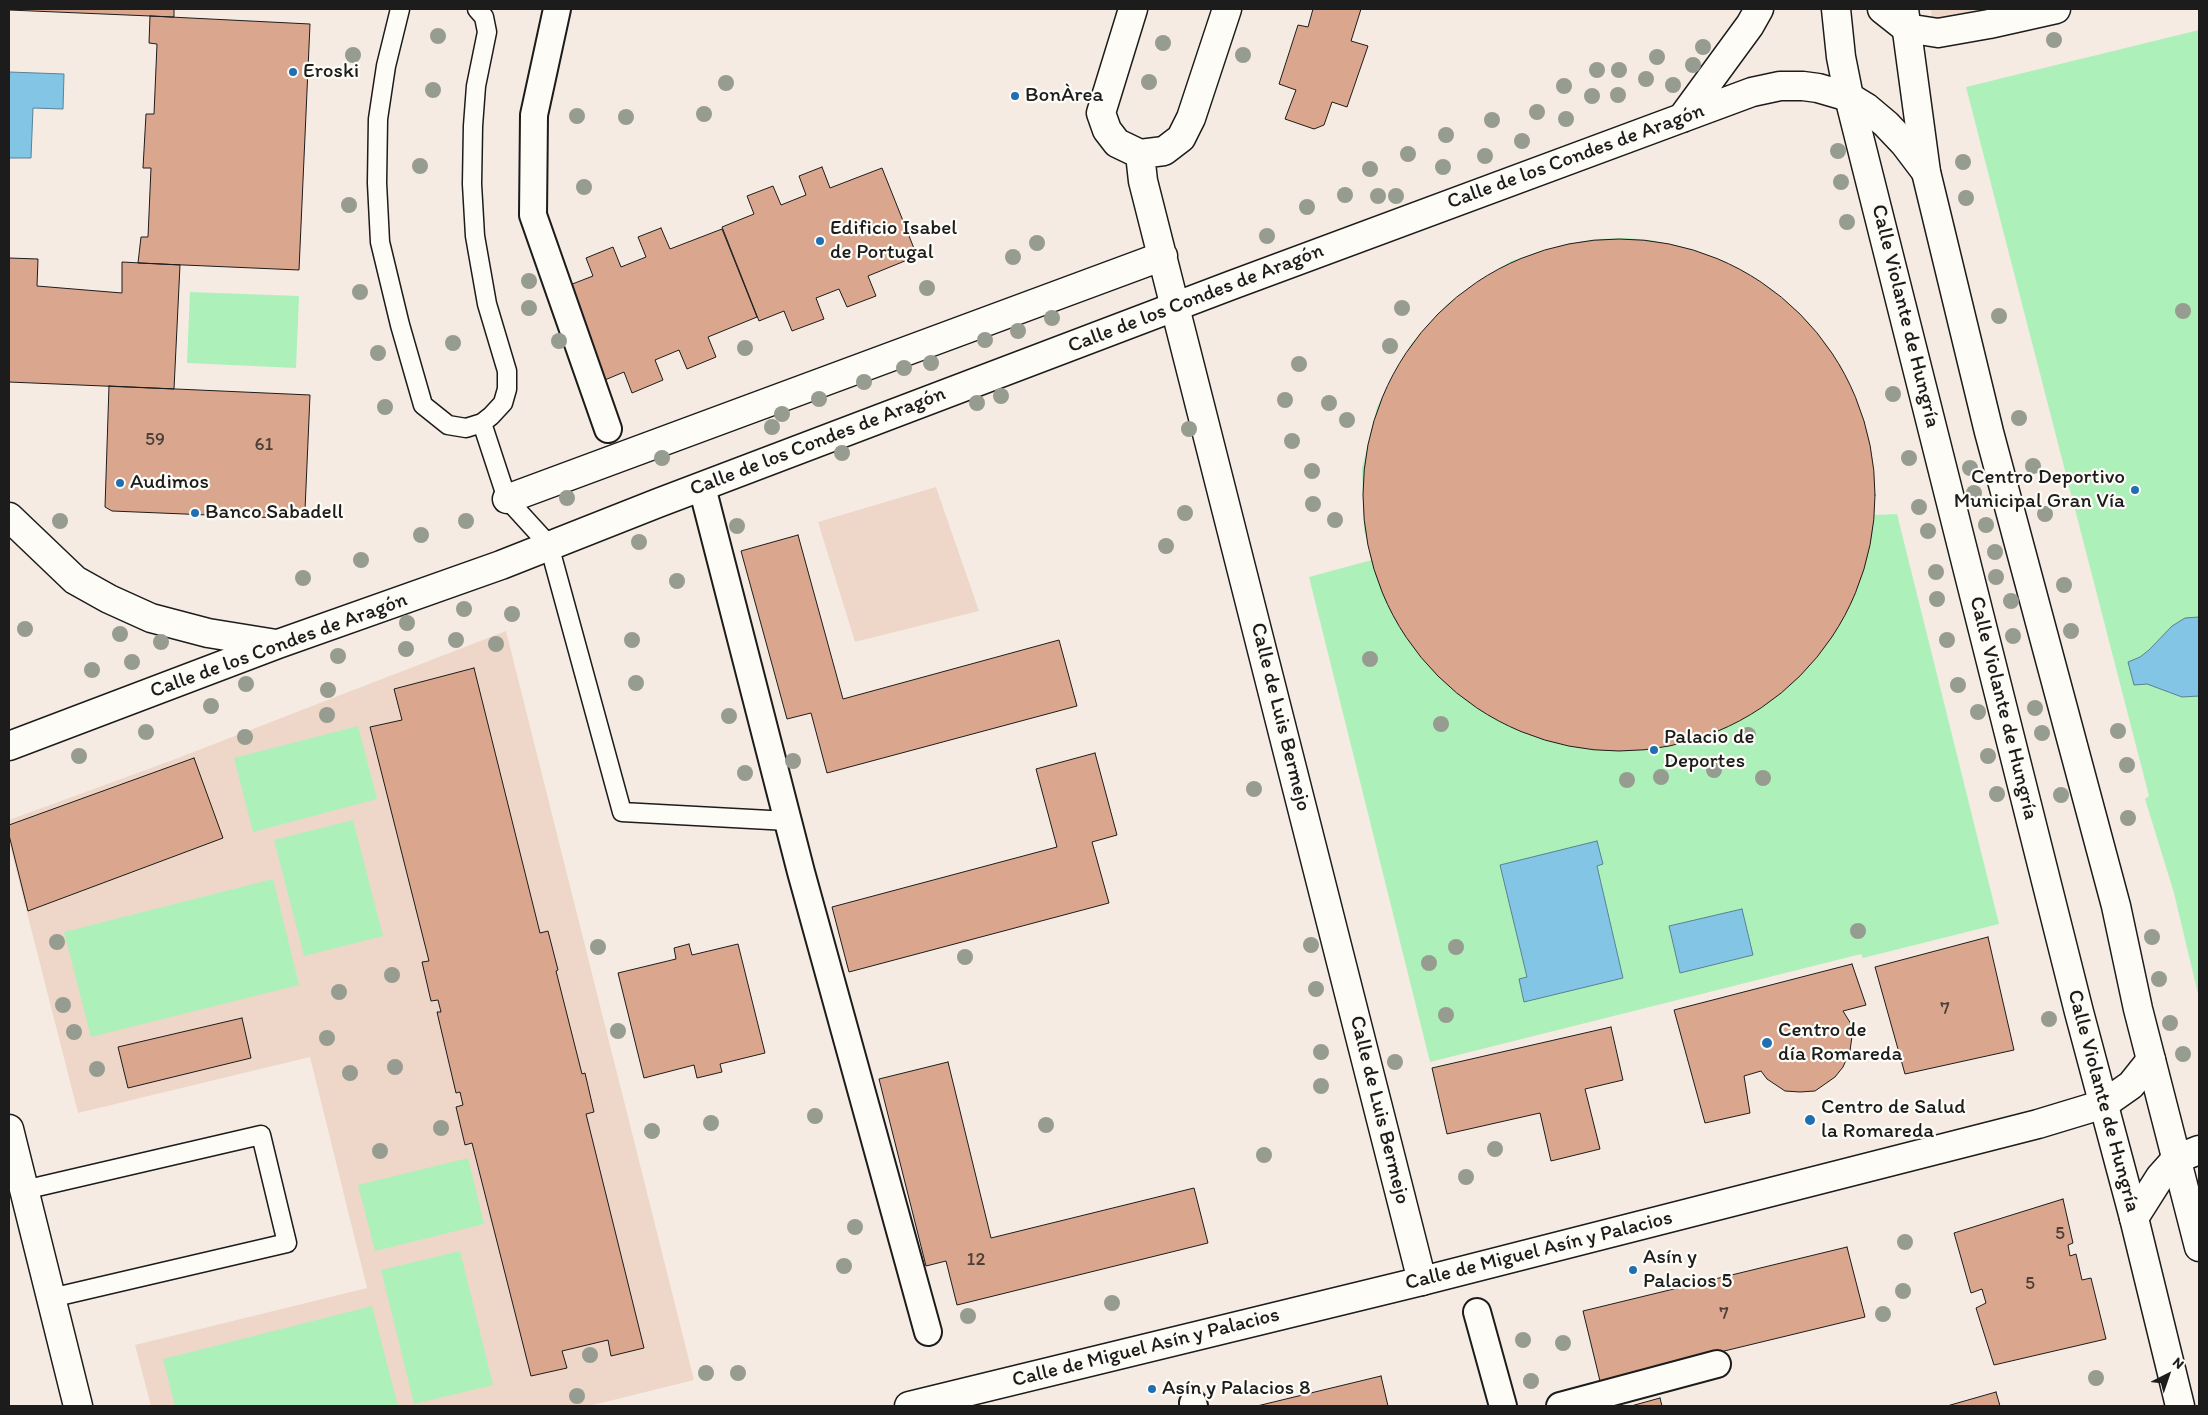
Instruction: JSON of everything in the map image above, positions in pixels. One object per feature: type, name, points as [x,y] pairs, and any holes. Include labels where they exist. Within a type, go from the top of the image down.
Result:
[{"type":"street","points":[[557,9],[534,115],[533,215],[608,429]]},
{"type":"street","points":[[1133,9],[1101,112],[1107,130],[1117,143],[1140,154],[1164,151],[1181,138],[1191,118],[1227,9]]},
{"type":"street","points":[[1682,118],[1750,25],[1759,9]]},
{"type":"street","name":"Calle Violante de Hungría","points":[[1836,9],[1841,57],[1849,97],[2180,1406]]},
{"type":"street","points":[[1882,9],[1938,33],[2056,9]]},
{"type":"street","points":[[1905,18],[1926,172],[1989,432],[2116,906],[2152,1060],[2187,1154],[2199,1247]]},
{"type":"street","name":"Calle de los Condes de Aragón","points":[[9,746],[278,644],[501,565],[549,544],[1752,92],[1780,86],[1818,88],[1849,97],[1868,108],[1886,124],[1926,172]]},
{"type":"street","name":"Calle de Luis Bermejo","points":[[1140,154],[1143,181],[1422,1281]]},
{"type":"street","points":[[507,499],[1163,256]]},
{"type":"street","points":[[702,487],[788,822],[928,1332]]},
{"type":"street","points":[[9,517],[75,580],[109,599],[151,618],[208,633],[278,644]]},
{"type":"street","name":"Calle de Miguel Asín y Palacios","points":[[909,1406],[1422,1281],[2038,1124],[2104,1104],[2131,1085],[2152,1060]]},
{"type":"street","points":[[9,1129],[78,1406]]},
{"type":"street","points":[[2134,1218],[2150,1191],[2187,1154]]},
{"type":"street","points":[[1477,1312],[1504,1406]]},
{"type":"street","points":[[1560,1406],[1717,1364]]},
{"type":"lane","points":[[400,9],[386,66],[378,119],[377,183],[380,242],[400,325],[423,404],[436,417],[448,425],[466,428],[482,423],[503,403],[507,389],[508,370],[487,304],[475,236],[472,184],[473,126],[476,86],[486,32],[484,17],[477,9]]},
{"type":"lane","points":[[482,423],[507,499],[549,544],[622,812],[788,822]]},
{"type":"lane","points":[[24,1190],[261,1135],[287,1243],[51,1298]]},
{"type":"shaded area","points":[[1931,9],[1989,9],[1932,19]]},
{"type":"shaded area","points":[[936,487],[979,611],[855,642],[818,522]]},
{"type":"shaded area","points":[[506,631],[694,1380],[589,1406],[151,1406],[135,1345],[367,1288],[310,1057],[78,1113],[9,842],[9,820],[170,761]]},
{"type":"green space","name":"Centro Deportivo Municipal Gran Vía","points":[[2199,30],[2199,998],[2174,893],[2145,799],[2149,796],[1966,87]]},
{"type":"green space","name":"Palacio de Deportes","points":[[1628,238],[1651,240],[1695,250],[1736,267],[1755,278],[1773,290],[1809,323],[1841,366],[1853,391],[1867,431],[1874,473],[1874,515],[1897,514],[1999,924],[1863,958],[1861,954],[1430,1062],[1309,577],[1372,560],[1364,530],[1362,468],[1377,407],[1411,344],[1448,303],[1511,261],[1562,245],[1595,239]]},
{"type":"green space","points":[[190,292],[299,296],[296,368],[187,363]]},
{"type":"green space","points":[[358,726],[377,799],[253,832],[234,758]]},
{"type":"green space","points":[[353,820],[383,936],[304,956],[274,840]]},
{"type":"green space","points":[[273,879],[299,985],[91,1037],[64,932]]},
{"type":"green space","points":[[468,1158],[484,1224],[375,1251],[358,1185]]},
{"type":"green space","points":[[460,1251],[493,1385],[414,1404],[381,1270]]},
{"type":"green space","points":[[372,1306],[398,1406],[175,1406],[163,1359]]},
{"type":"water","points":[[9,72],[64,74],[63,109],[33,108],[31,158],[9,158]]},
{"type":"water","points":[[2199,617],[2199,696],[2182,697],[2147,684],[2134,685],[2128,662],[2140,657],[2149,650],[2172,626],[2185,618]]},
{"type":"water","points":[[1724,643],[1740,708],[1608,740],[1592,674]]},
{"type":"water","points":[[1597,841],[1603,864],[1597,866],[1623,978],[1524,1002],[1519,979],[1527,977],[1500,865]]},
{"type":"water","points":[[1742,909],[1753,955],[1680,973],[1669,926]]},
{"type":"building","points":[[174,9],[174,17],[9,10]]},
{"type":"building","points":[[1313,9],[1361,9],[1351,41],[1368,46],[1347,107],[1332,102],[1324,125],[1314,129],[1285,119],[1296,90],[1279,84],[1298,25],[1308,27]]},
{"type":"building","points":[[150,16],[310,24],[299,270],[138,263],[141,237],[148,237],[151,168],[143,168],[146,114],[154,114],[157,44],[149,43]]},
{"type":"building","name":"Edificio Isabel de Portugal","points":[[822,167],[830,188],[882,168],[917,256],[868,276],[876,296],[847,307],[839,289],[816,298],[824,319],[792,331],[784,311],[759,321],[722,227],[754,214],[747,196],[773,186],[781,205],[806,195],[799,176]]},
{"type":"building","points":[[661,228],[670,249],[722,229],[757,317],[708,337],[716,357],[687,369],[679,350],[655,360],[663,380],[632,393],[624,372],[600,382],[562,288],[593,276],[586,258],[613,247],[621,267],[646,257],[638,237]]},
{"type":"building","points":[[1619,239],[1669,244],[1717,258],[1761,282],[1800,314],[1832,353],[1856,397],[1870,445],[1875,495],[1870,545],[1856,593],[1832,637],[1800,676],[1761,708],[1717,732],[1669,746],[1619,751],[1569,746],[1521,732],[1477,708],[1438,676],[1406,637],[1382,593],[1368,545],[1363,495],[1368,445],[1382,397],[1406,353],[1438,314],[1477,282],[1521,258],[1569,244]]},
{"type":"building","points":[[9,258],[38,259],[37,286],[122,293],[122,262],[180,265],[174,389],[9,382]]},
{"type":"building","points":[[109,386],[310,395],[305,510],[281,518],[112,511],[105,507]]},
{"type":"building","points":[[798,535],[843,699],[1059,640],[1077,706],[827,773],[811,713],[787,719],[741,551]]},
{"type":"building","points":[[474,668],[540,933],[548,931],[582,1074],[585,1073],[594,1112],[586,1114],[644,1348],[611,1356],[608,1340],[562,1351],[567,1368],[531,1376],[472,1143],[465,1145],[456,1107],[463,1105],[460,1092],[456,1093],[437,1012],[441,1012],[438,1000],[431,1001],[422,962],[429,961],[370,727],[402,720],[394,689]]},
{"type":"building","points":[[1095,753],[1117,835],[1092,842],[1109,903],[849,972],[832,907],[1057,847],[1036,769]]},
{"type":"building","points":[[194,758],[223,838],[28,911],[9,835],[9,825]]},
{"type":"building","points":[[1988,937],[2014,1050],[1905,1074],[1875,967]]},
{"type":"building","points":[[689,944],[692,955],[738,944],[765,1053],[720,1064],[722,1072],[697,1078],[694,1065],[644,1078],[618,973],[676,959],[674,948]]},
{"type":"building","name":"Centro de día Romareda","points":[[1852,964],[1866,1005],[1843,1011],[1851,1024],[1852,1036],[1850,1051],[1843,1067],[1835,1077],[1815,1091],[1800,1092],[1785,1091],[1767,1079],[1761,1071],[1744,1076],[1750,1113],[1705,1123],[1674,1010]]},
{"type":"building","points":[[242,1018],[251,1058],[128,1088],[118,1047]]},
{"type":"building","points":[[1611,1027],[1623,1080],[1585,1089],[1600,1149],[1551,1161],[1540,1113],[1447,1134],[1432,1068]]},
{"type":"building","points":[[948,1062],[991,1238],[1194,1188],[1208,1243],[957,1305],[946,1261],[926,1266],[879,1079]]},
{"type":"building","points":[[2063,1199],[2073,1243],[2068,1245],[2070,1256],[2076,1254],[2082,1280],[2091,1278],[2106,1339],[1994,1365],[1976,1308],[1986,1303],[1982,1289],[1971,1293],[1954,1233]]},
{"type":"building","points":[[1847,1247],[1865,1317],[1600,1381],[1583,1311]]},
{"type":"building","points":[[1381,1376],[1388,1406],[1257,1406]]},
{"type":"building","points":[[1996,1392],[2000,1406],[1947,1406]]},
{"type":"building","points":[[1660,1398],[1662,1406],[1631,1406]]},
{"type":"place","name":"Eroski","points":[[293,72]]},
{"type":"place","name":"BonÀrea","points":[[1015,96]]},
{"type":"place","name":"Edificio Isabel de Portugal","points":[[820,241]]},
{"type":"place","name":"Audimos","points":[[120,483]]},
{"type":"place","name":"Centro Deportivo Municipal Gran Vía","points":[[2135,490]]},
{"type":"place","name":"Banco Sabadell","points":[[195,513]]},
{"type":"place","name":"Palacio de Deportes","points":[[1654,750]]},
{"type":"place","name":"Centro de día Romareda","points":[[1767,1043]]},
{"type":"place","name":"Centro de Salud la Romareda","points":[[1810,1120]]},
{"type":"place","name":"Asín y Palacios 5","points":[[1633,1270]]},
{"type":"place","name":"Asín y Palacios 8","points":[[1152,1389]]}]
